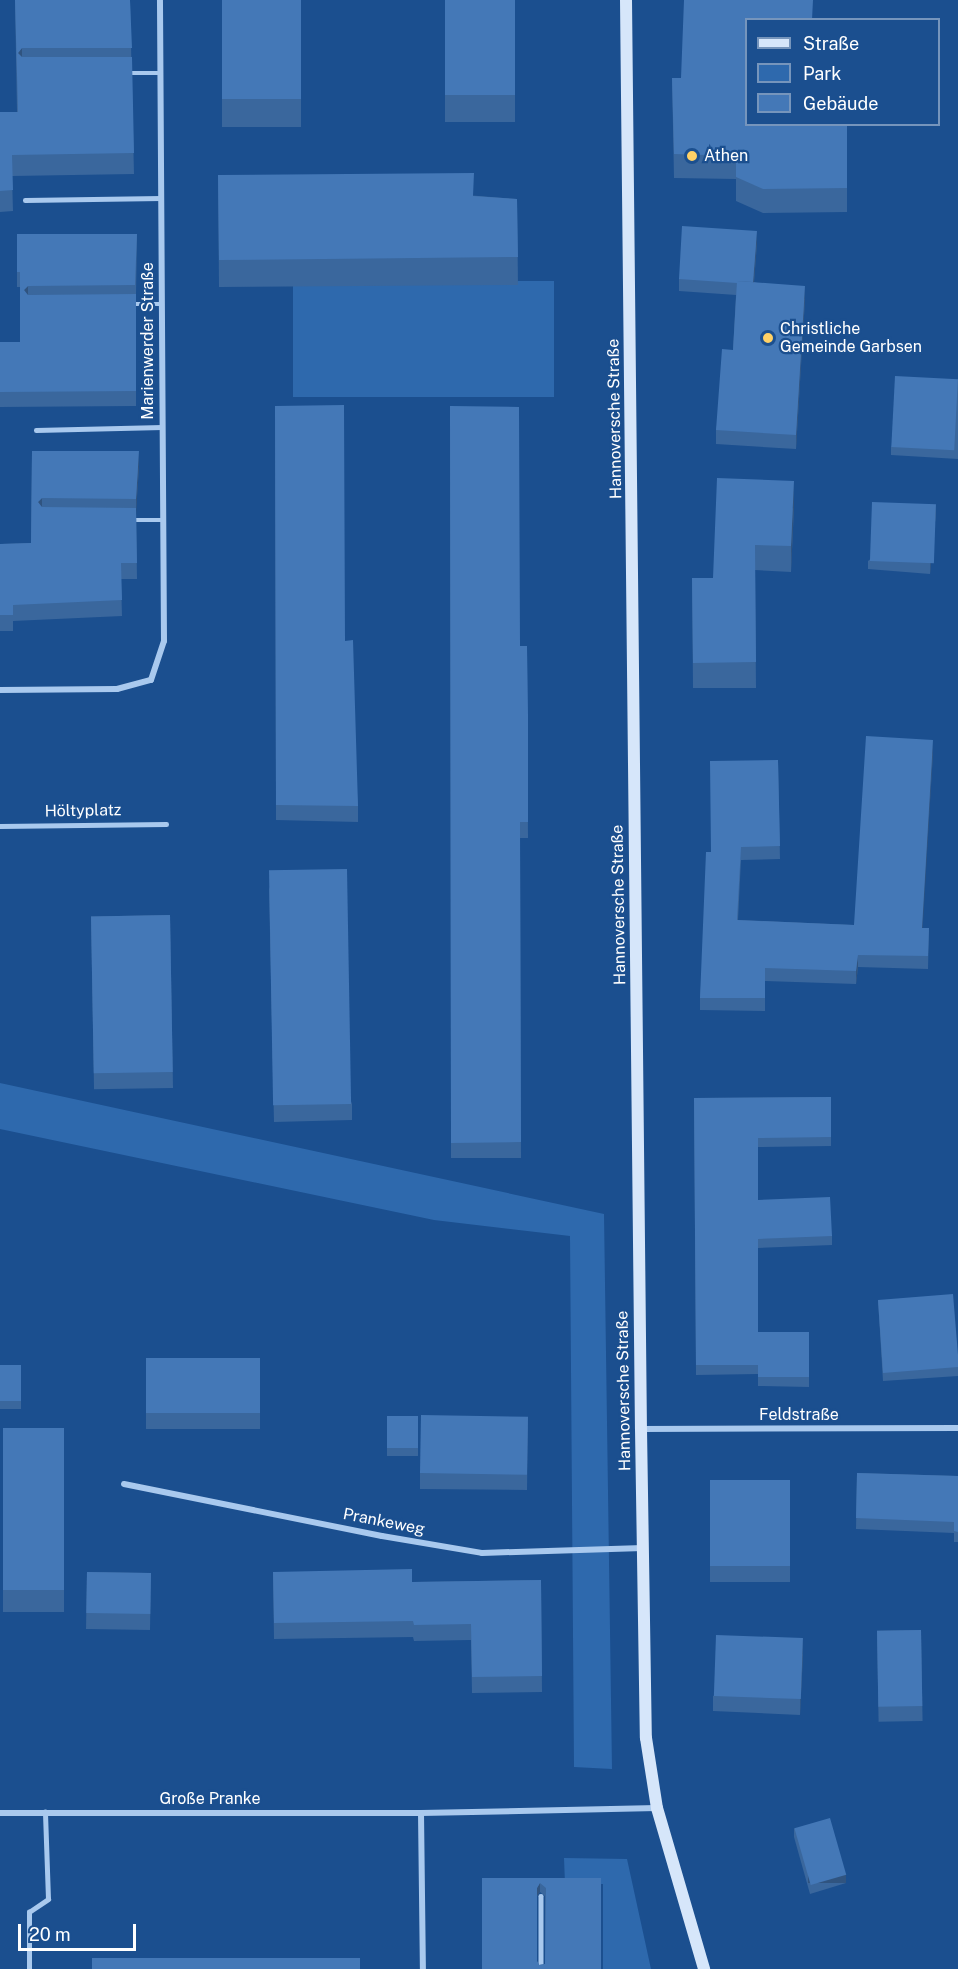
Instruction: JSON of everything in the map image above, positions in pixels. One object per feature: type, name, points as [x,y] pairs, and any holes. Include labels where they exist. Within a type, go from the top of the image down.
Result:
[{"type":"street","name":"Marienwerder Straße","points":[[0,690],[117,689],[151,680],[164,641],[160,0]]},
{"type":"street","name":"Hannoversche Straße","points":[[626,0],[646,1738],[657,1808],[704,1969]]},
{"type":"street","name":"Feldstraße","points":[[641,1429],[958,1428]]},
{"type":"street","name":"Prankeweg","points":[[124,1484],[482,1553],[643,1548]]},
{"type":"street","name":"Große Pranke","points":[[0,1813],[421,1813],[657,1808]]},
{"type":"street","points":[[421,1813],[423,1969]]},
{"type":"lane","points":[[117,73],[160,72]]},
{"type":"lane","points":[[25,200],[161,198]]},
{"type":"lane","points":[[119,305],[161,304]]},
{"type":"lane","points":[[36,429],[162,427]]},
{"type":"lane","points":[[122,520],[163,520]]},
{"type":"lane","name":"Höltyplatz","points":[[0,825],[166,824]]},
{"type":"lane","points":[[29,1969],[29,1912],[48,1899],[45,1812]]},
{"type":"lane","points":[[541,1896],[541,1969]]},
{"type":"green space","points":[[293,281],[554,281],[554,397],[293,397]]},
{"type":"green space","points":[[0,1083],[604,1214],[612,1769],[574,1767],[570,1236],[434,1220],[0,1129]]},
{"type":"green space","points":[[564,1858],[627,1859],[651,1969],[603,1969],[603,1884],[565,1884]]},
{"type":"building","points":[[15,0],[130,0],[132,48],[22,48],[18,53],[22,57],[132,57],[134,153],[12,155],[13,190],[0,191],[0,112],[18,112]]},
{"type":"building","points":[[222,0],[301,0],[301,99],[222,99]]},
{"type":"building","points":[[445,0],[515,0],[515,95],[445,95]]},
{"type":"building","points":[[684,0],[813,0],[812,18],[745,18],[745,126],[847,126],[847,188],[763,189],[736,177],[736,156],[674,154],[672,78],[681,78]]},
{"type":"building","points":[[474,173],[473,196],[517,199],[518,257],[219,260],[218,175]]},
{"type":"building","points":[[682,226],[757,231],[753,282],[679,279]]},
{"type":"building","points":[[17,234],[137,234],[135,285],[28,286],[24,290],[28,295],[136,294],[136,391],[0,392],[0,342],[20,342],[20,272],[17,272]]},
{"type":"building","points":[[737,281],[805,286],[796,435],[716,430],[722,349],[733,350]]},
{"type":"building","points":[[895,376],[958,379],[954,450],[891,447]]},
{"type":"building","points":[[344,405],[345,641],[353,640],[358,806],[276,805],[275,406]]},
{"type":"building","points":[[450,406],[519,407],[520,646],[527,646],[528,716],[528,822],[520,822],[521,1142],[451,1143]]},
{"type":"building","points":[[32,451],[139,451],[136,499],[42,498],[38,502],[42,507],[136,508],[137,563],[121,563],[122,600],[13,605],[13,615],[0,615],[0,544],[31,543]]},
{"type":"building","points":[[717,478],[794,481],[791,546],[755,545],[756,662],[693,663],[692,578],[713,578]]},
{"type":"building","points":[[872,502],[936,504],[934,563],[870,561]]},
{"type":"building","points":[[866,736],[933,740],[922,928],[929,928],[928,956],[858,955],[856,971],[765,968],[765,998],[700,998],[706,852],[711,852],[710,761],[778,760],[780,846],[741,847],[737,920],[854,925]]},
{"type":"building","points":[[347,869],[351,1104],[273,1105],[269,870]]},
{"type":"building","points":[[170,915],[173,1072],[94,1073],[91,916]]},
{"type":"building","points":[[831,1097],[831,1137],[758,1138],[758,1200],[830,1197],[832,1236],[758,1239],[758,1332],[809,1332],[809,1377],[758,1377],[758,1365],[696,1365],[694,1098]]},
{"type":"building","points":[[953,1294],[958,1367],[883,1373],[878,1300]]},
{"type":"building","points":[[146,1358],[260,1358],[260,1413],[146,1413]]},
{"type":"building","points":[[0,1365],[21,1365],[21,1401],[0,1401]]},
{"type":"building","points":[[421,1415],[528,1417],[527,1475],[420,1473]]},
{"type":"building","points":[[387,1416],[418,1416],[418,1448],[387,1448]]},
{"type":"building","points":[[3,1428],[64,1428],[64,1590],[3,1590]]},
{"type":"building","points":[[857,1473],[958,1476],[958,1532],[954,1531],[954,1522],[856,1518]]},
{"type":"building","points":[[710,1480],[790,1480],[790,1566],[710,1566]]},
{"type":"building","points":[[412,1569],[412,1582],[541,1580],[542,1676],[472,1677],[471,1624],[414,1625],[413,1621],[274,1623],[273,1572]]},
{"type":"building","points":[[87,1572],[151,1573],[150,1614],[86,1613]]},
{"type":"building","points":[[921,1630],[922,1706],[878,1707],[877,1631]]},
{"type":"building","points":[[716,1635],[803,1638],[801,1699],[714,1696]]},
{"type":"building","points":[[830,1818],[846,1875],[811,1885],[794,1828]]},
{"type":"building","points":[[482,1878],[601,1878],[601,1969],[482,1969]],"holes":[[[540,1883],[546,1888],[545,1964],[539,1965],[537,1961],[537,1888]]]},
{"type":"building","points":[[92,1958],[360,1958],[360,1969],[92,1969]]},
{"type":"place","name":"Athen","points":[[692,156]]},
{"type":"place","name":"Christliche Gemeinde Garbsen","points":[[768,338]]}]
